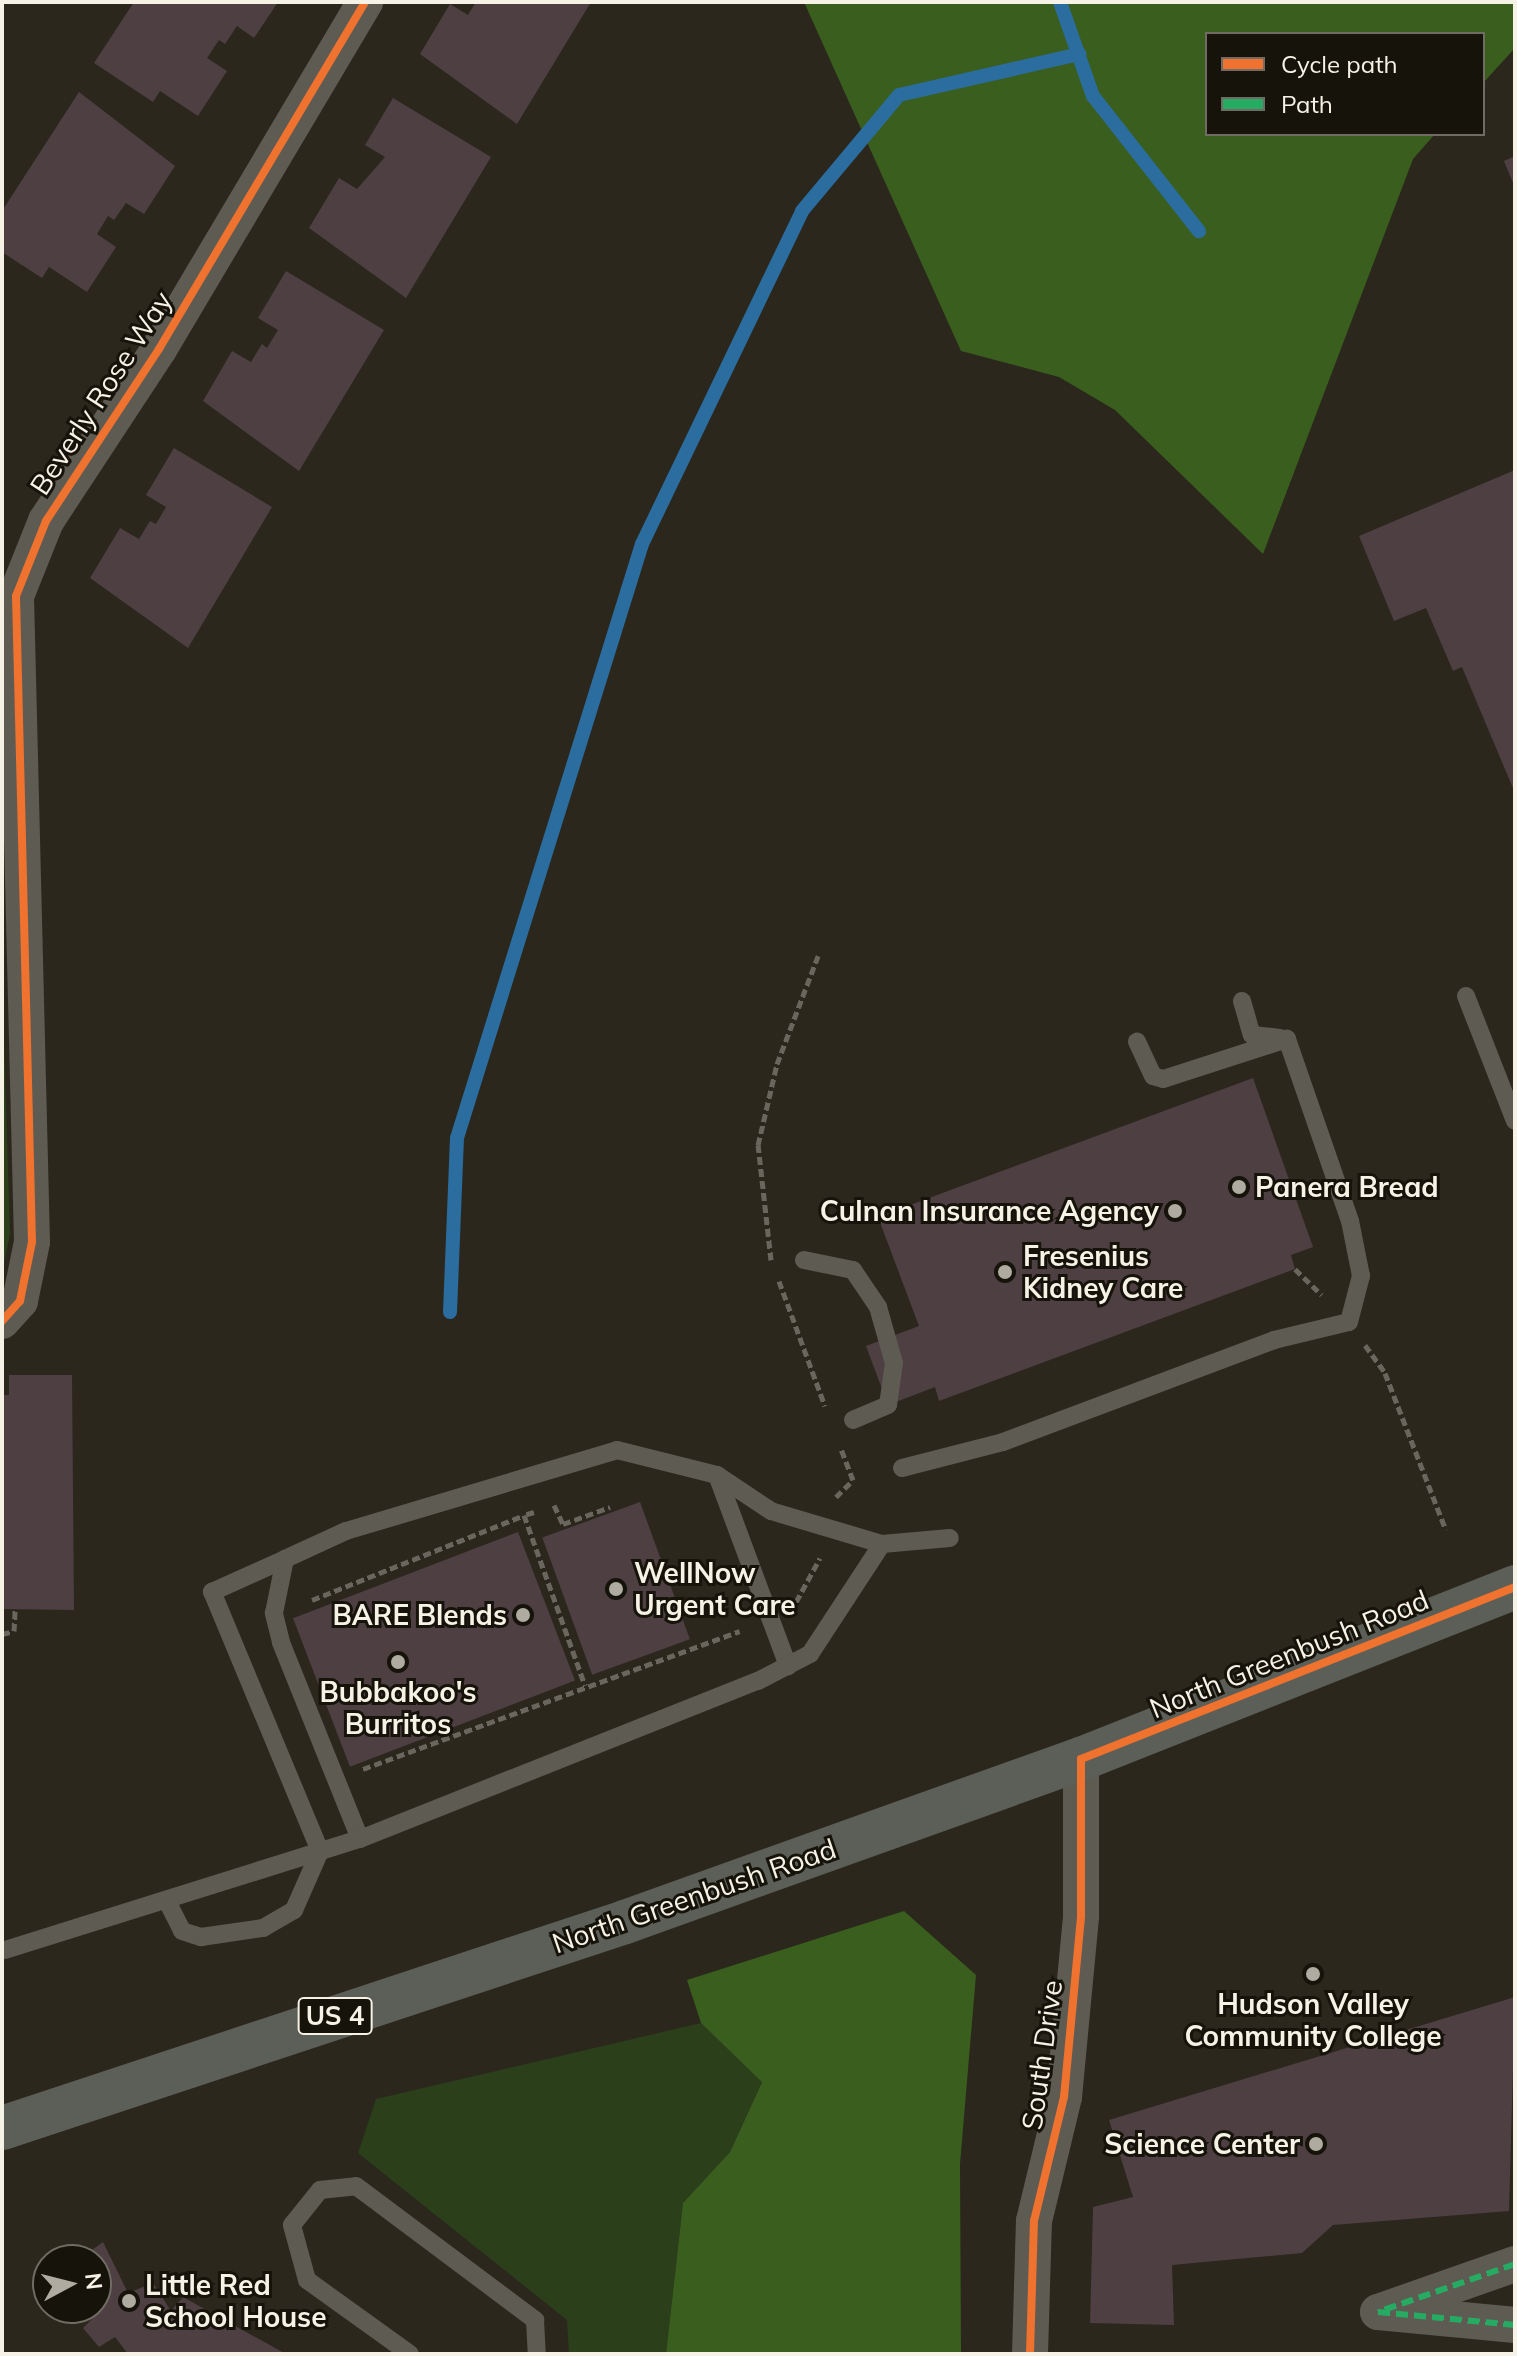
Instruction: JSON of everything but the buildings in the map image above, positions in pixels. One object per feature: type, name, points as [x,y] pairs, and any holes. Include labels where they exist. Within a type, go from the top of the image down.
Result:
[{"type":"main road","name":"North Greenbush Road","points":[[2,2128],[625,1922],[1081,1759],[1514,1588]]},
{"type":"street","name":"Beverly Rose Way","points":[[2,1321],[20,1301],[32,1242],[16,596],[46,521],[159,349],[365,2]]},
{"type":"street","name":"South Drive","points":[[1030,2354],[1034,2221],[1064,2097],[1081,1916],[1081,1759]]},
{"type":"street","points":[[1515,2264],[1378,2312],[1515,2325]]},
{"type":"lane","points":[[1466,996],[1515,1121]]},
{"type":"lane","points":[[1242,1001],[1252,1035],[1287,1039]]},
{"type":"lane","points":[[1137,1042],[1153,1076],[1163,1079],[1287,1039]]},
{"type":"lane","points":[[902,1468],[1003,1442],[1274,1340],[1349,1322],[1361,1276],[1350,1221],[1287,1039]]},
{"type":"lane","points":[[804,1260],[853,1270],[878,1307],[894,1363],[888,1405],[853,1420]]},
{"type":"lane","points":[[168,1903],[182,1931],[201,1937],[263,1928],[294,1910],[320,1851],[212,1592],[346,1531],[617,1450],[717,1475],[771,1511],[882,1544],[927,1534],[950,1538]]},
{"type":"lane","points":[[717,1475],[788,1666]]},
{"type":"lane","points":[[5,1950],[168,1903],[360,1839],[788,1666],[810,1654],[882,1544]]},
{"type":"lane","points":[[285,1559],[274,1613],[281,1642],[360,1839]]},
{"type":"lane","points":[[410,2354],[307,2280],[292,2225],[320,2190],[356,2186],[535,2320],[537,2354]]},
{"type":"path","points":[[1349,1322],[1385,1373],[1446,1530]]},
{"type":"path","points":[[312,1600],[564,1501]]},
{"type":"path","points":[[554,1505],[563,1524],[610,1507]]},
{"type":"path","points":[[524,1515],[585,1685]]},
{"type":"path","points":[[787,1610],[823,1550]]},
{"type":"path","points":[[2,1634],[14,1631],[15,1609]]},
{"type":"path","points":[[336,1779],[585,1685],[740,1631]]},
{"type":"green space","points":[[804,2],[1515,2],[1515,48],[1485,81],[1485,32],[1205,32],[1205,136],[1433,136],[1413,159],[1263,554],[1115,410],[1059,377],[961,351]]},
{"type":"green space","points":[[2,977],[10,1234],[2,1274]]},
{"type":"green space","points":[[904,1911],[976,1975],[960,2164],[961,2354],[666,2354],[683,2203],[730,2152],[762,2082],[701,2023],[687,1980]]},
{"type":"green space","points":[[701,2023],[762,2081],[730,2152],[683,2203],[666,2354],[569,2354],[567,2320],[358,2153],[376,2099]]},
{"type":"waterway","points":[[1060,2],[1093,96],[1199,231]]},
{"type":"waterway","points":[[450,1312],[457,1138],[642,544],[802,211],[899,95],[1079,54]]},
{"type":"marked path","points":[[1515,2264],[1378,2312],[1515,2325]]},
{"type":"cycle path","points":[[2,1321],[20,1301],[32,1242],[16,596],[46,521],[159,349],[365,2]]},
{"type":"cycle path","points":[[1030,2354],[1034,2221],[1064,2097],[1081,1916],[1081,1759],[1515,1587]]},
{"type":"place","name":"Panera Bread","points":[[1239,1187]]},
{"type":"place","name":"Culnan Insurance Agency","points":[[1175,1211]]},
{"type":"place","name":"Fresenius Kidney Care","points":[[1005,1272]]},
{"type":"place","name":"WellNow Urgent Care","points":[[616,1589]]},
{"type":"place","name":"BARE Blends","points":[[523,1615]]},
{"type":"place","name":"Bubbakoo's Burritos","points":[[398,1662]]},
{"type":"place","name":"Hudson Valley Community College","points":[[1313,1974]]},
{"type":"place","name":"Science Center","points":[[1316,2144]]},
{"type":"place","name":"Little Red School House","points":[[129,2301]]}]
